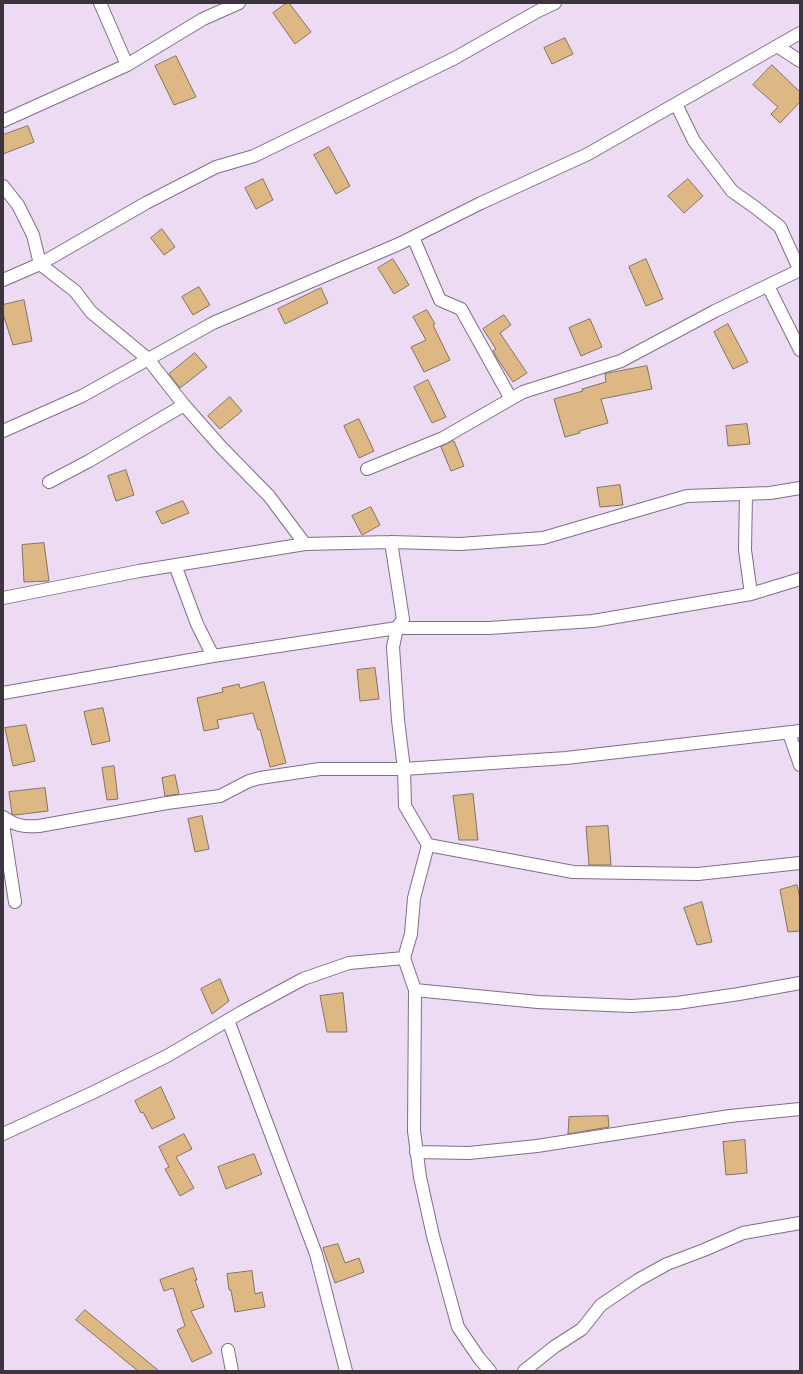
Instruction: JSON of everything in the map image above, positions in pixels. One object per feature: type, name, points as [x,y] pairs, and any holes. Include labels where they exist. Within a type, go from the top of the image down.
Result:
[{"type":"street","points":[[100,3],[127,65]]},
{"type":"street","points":[[3,121],[127,65],[203,19],[239,3]]},
{"type":"street","points":[[3,280],[40,264],[146,203],[216,167],[254,156],[453,58],[555,3]]},
{"type":"street","points":[[3,431],[82,396],[213,323],[413,237],[481,203],[588,154],[800,33]]},
{"type":"street","points":[[777,46],[800,61]]},
{"type":"street","points":[[367,469],[443,438],[523,392],[621,361],[715,311],[800,270],[780,228],[732,191],[694,141],[676,104]]},
{"type":"street","points":[[3,186],[18,205],[33,235],[40,264],[75,291],[91,312],[148,359],[184,405],[221,447],[270,496],[305,544]]},
{"type":"street","points":[[413,237],[440,300],[461,309],[512,399]]},
{"type":"street","points":[[768,286],[800,350]]},
{"type":"street","points":[[49,482],[184,405]]},
{"type":"street","points":[[3,598],[139,571],[305,544],[391,542],[460,544],[543,538],[687,496],[770,493],[800,488]]},
{"type":"street","points":[[746,494],[745,550],[751,594]]},
{"type":"street","points":[[391,542],[403,619],[397,628],[393,647],[398,720],[404,769],[405,806],[428,845],[414,898],[411,934],[404,958],[416,990],[414,1131],[416,1152],[433,1236],[458,1327],[479,1358],[490,1371]]},
{"type":"street","points":[[175,565],[197,624],[213,656]]},
{"type":"street","points":[[3,693],[213,656],[397,628],[489,628],[593,621],[751,594],[800,579]]},
{"type":"street","points":[[3,817],[11,823],[24,827],[39,826],[168,803],[220,796],[249,781],[260,778],[320,769],[404,769],[566,758],[794,732],[800,765]]},
{"type":"street","points":[[3,824],[15,902]]},
{"type":"street","points":[[428,845],[573,872],[698,874],[800,863]]},
{"type":"street","points":[[3,1134],[167,1056],[228,1020],[303,979],[349,963],[404,958]]},
{"type":"street","points":[[416,990],[538,1002],[630,1006],[677,1003],[800,983]]},
{"type":"street","points":[[228,1020],[316,1254],[346,1371]]},
{"type":"street","points":[[416,1152],[469,1153],[537,1146],[730,1116],[800,1109]]},
{"type":"street","points":[[524,1371],[554,1347],[582,1329],[601,1305],[638,1280],[668,1264],[742,1233],[800,1223]]},
{"type":"street","points":[[228,1350],[232,1371]]},
{"type":"building","points":[[289,3],[311,32],[295,44],[273,13]]},
{"type":"building","points":[[565,38],[573,54],[552,64],[544,48]]},
{"type":"building","points":[[176,56],[196,97],[174,105],[155,66]]},
{"type":"building","points":[[772,65],[800,92],[800,102],[780,123],[771,114],[778,107],[753,85]]},
{"type":"building","points":[[28,126],[34,142],[3,154],[3,135]]},
{"type":"building","points":[[329,147],[350,186],[336,194],[314,155]]},
{"type":"building","points":[[263,179],[273,200],[256,209],[245,188]]},
{"type":"building","points":[[688,179],[703,196],[684,213],[668,196]]},
{"type":"building","points":[[162,229],[175,247],[164,255],[151,238]]},
{"type":"building","points":[[393,259],[409,285],[394,294],[378,268]]},
{"type":"building","points":[[646,259],[663,299],[646,306],[629,267]]},
{"type":"building","points":[[199,287],[210,305],[193,315],[182,297]]},
{"type":"building","points":[[321,288],[328,303],[285,324],[278,309]]},
{"type":"building","points":[[24,300],[32,341],[13,345],[3,314],[3,305]]},
{"type":"building","points":[[427,310],[435,324],[433,325],[450,360],[424,372],[411,347],[426,340],[413,317]]},
{"type":"building","points":[[504,315],[511,325],[500,333],[527,373],[513,382],[493,351],[496,349],[483,329]]},
{"type":"building","points":[[590,319],[602,347],[581,356],[569,328]]},
{"type":"building","points":[[728,324],[748,362],[733,369],[714,332]]},
{"type":"building","points":[[195,353],[207,367],[180,388],[169,374]]},
{"type":"building","points":[[647,366],[652,389],[601,399],[608,423],[579,431],[580,433],[565,437],[554,399],[583,391],[582,389],[606,382],[605,374]]},
{"type":"building","points":[[428,380],[446,417],[432,423],[414,387]]},
{"type":"building","points":[[230,397],[242,411],[220,429],[208,416]]},
{"type":"building","points":[[359,419],[374,451],[359,458],[344,426]]},
{"type":"building","points":[[747,424],[750,444],[728,446],[726,426]]},
{"type":"building","points":[[454,441],[464,466],[451,471],[441,447]]},
{"type":"building","points":[[126,470],[134,495],[116,501],[108,476]]},
{"type":"building","points":[[620,485],[623,505],[600,507],[597,488]]},
{"type":"building","points":[[183,501],[189,513],[162,524],[156,512]]},
{"type":"building","points":[[371,507],[380,525],[362,535],[352,516]]},
{"type":"building","points":[[44,543],[49,581],[24,582],[22,545]]},
{"type":"building","points":[[375,668],[379,699],[360,701],[357,670]]},
{"type":"building","points":[[264,682],[286,763],[270,767],[260,729],[258,730],[253,713],[217,720],[219,728],[204,731],[197,698],[223,692],[222,688],[239,684],[240,688]]},
{"type":"building","points":[[103,708],[110,741],[92,745],[84,712]]},
{"type":"building","points":[[26,725],[35,761],[13,766],[5,728]]},
{"type":"building","points":[[114,766],[118,799],[107,800],[102,768]]},
{"type":"building","points":[[175,775],[179,794],[165,796],[162,778]]},
{"type":"building","points":[[45,788],[48,811],[15,815],[12,814],[9,792]]},
{"type":"building","points":[[473,794],[478,840],[459,840],[453,796]]},
{"type":"building","points":[[202,816],[209,849],[195,852],[188,819]]},
{"type":"building","points":[[608,826],[611,865],[589,865],[586,827]]},
{"type":"building","points":[[797,885],[800,898],[800,931],[788,932],[780,890]]},
{"type":"building","points":[[702,902],[712,942],[697,945],[684,908]]},
{"type":"building","points":[[220,979],[229,1001],[212,1014],[201,989]]},
{"type":"building","points":[[343,993],[347,1032],[327,1032],[320,996]]},
{"type":"building","points":[[161,1087],[175,1118],[152,1129],[135,1101]]},
{"type":"building","points":[[608,1116],[609,1127],[568,1134],[569,1117]]},
{"type":"building","points":[[184,1134],[192,1149],[176,1157],[194,1188],[180,1196],[165,1169],[169,1167],[159,1147]]},
{"type":"building","points":[[745,1140],[747,1173],[726,1175],[723,1142]]},
{"type":"building","points":[[254,1154],[262,1174],[226,1189],[218,1167]]},
{"type":"building","points":[[338,1244],[345,1263],[359,1258],[364,1272],[335,1283],[323,1248]]},
{"type":"building","points":[[193,1268],[197,1280],[195,1280],[204,1307],[191,1311],[212,1353],[192,1362],[177,1330],[185,1326],[173,1288],[164,1291],[160,1280]]},
{"type":"building","points":[[252,1271],[255,1294],[262,1292],[265,1307],[235,1312],[231,1290],[229,1290],[227,1274]]},
{"type":"building","points":[[85,1310],[159,1371],[138,1371],[76,1320]]}]
